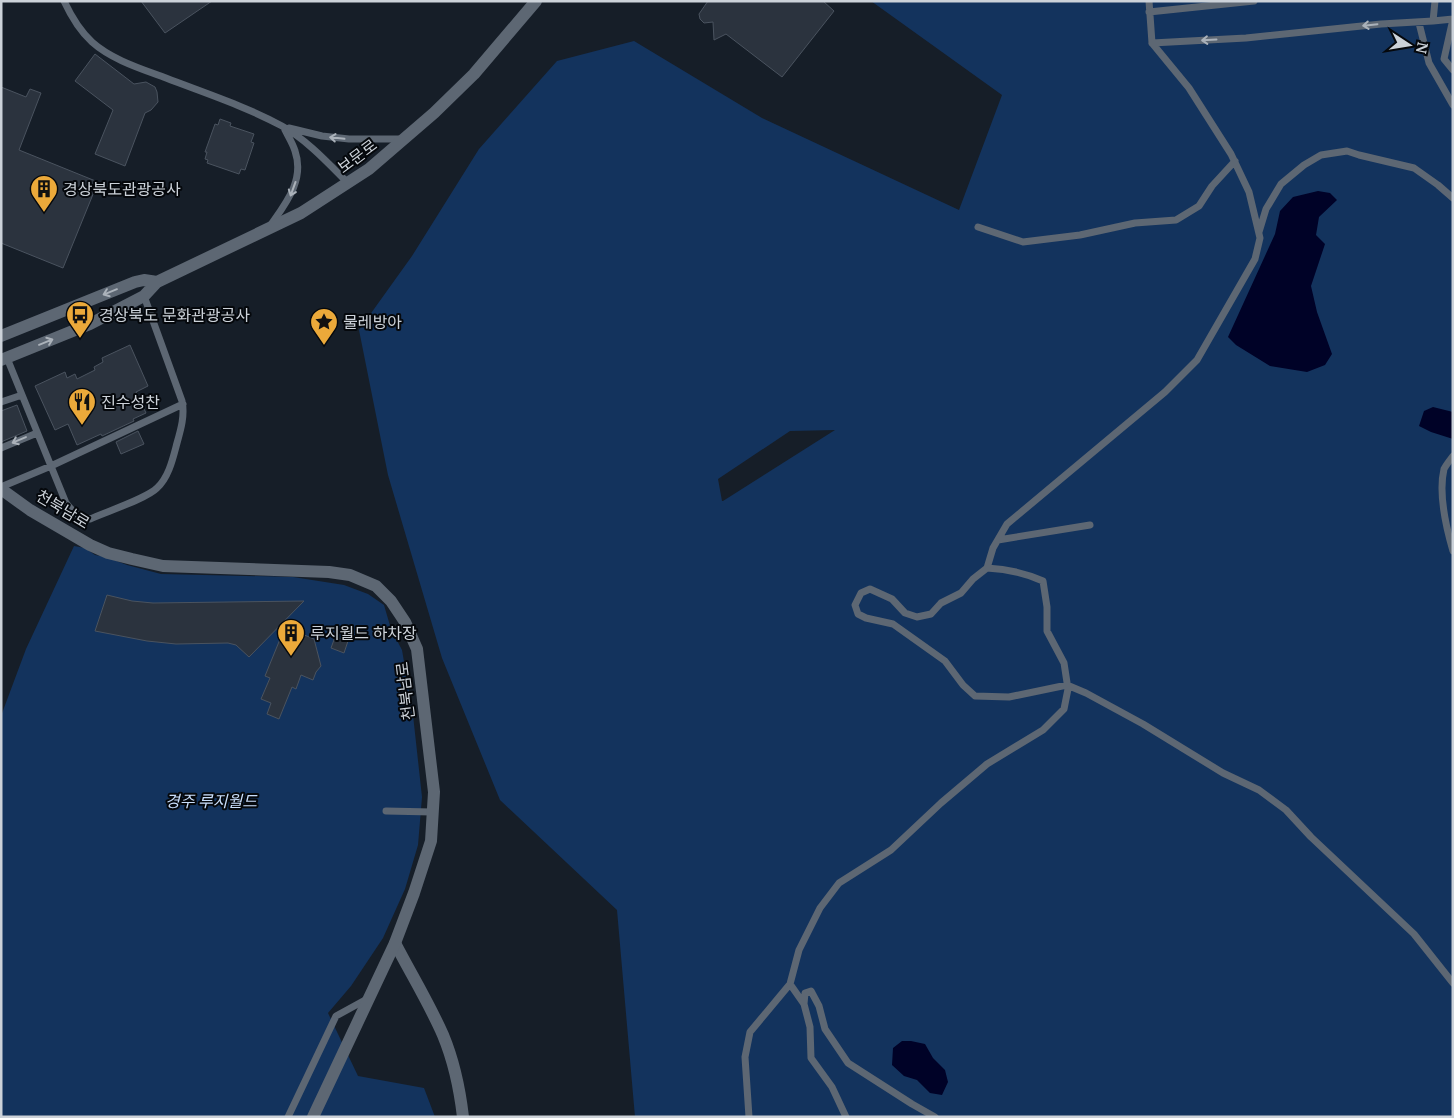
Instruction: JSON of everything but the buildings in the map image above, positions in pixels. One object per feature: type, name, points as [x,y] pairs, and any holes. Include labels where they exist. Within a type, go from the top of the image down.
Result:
[{"type":"street","name":"보문로","points":[[4,359],[90,324],[144,296],[157,282],[301,214],[369,169],[434,113],[474,74],[536,1]]},
{"type":"street","name":"보문로","points":[[1,336],[135,282],[144,280],[157,282]]},
{"type":"street","name":"천북남로","points":[[1,488],[30,510],[90,545],[116,555],[163,566],[329,572],[350,575],[376,586],[391,601],[405,622],[417,649],[434,792],[431,841],[395,944],[313,1117]]},
{"type":"street","points":[[395,944],[444,1037],[463,1117]]},
{"type":"lane","points":[[64,1],[80,30],[92,42],[112,56],[243,107],[283,127],[327,161],[348,183]]},
{"type":"lane","points":[[1148,1],[1152,43],[1190,88],[1235,161],[1249,192],[1260,238],[1255,259],[1197,360],[1165,392],[1007,524],[993,548],[988,568],[973,579],[961,593],[941,603],[931,614],[917,616],[906,613],[892,599],[870,589],[861,593],[855,605],[858,614],[866,618],[893,624],[945,661],[963,685],[975,696],[1009,698],[1067,686],[1086,693],[1143,724],[1223,773],[1259,790],[1286,810],[1311,837],[1414,934],[1453,983]]},
{"type":"lane","points":[[1150,12],[1254,1]]},
{"type":"lane","points":[[1432,21],[1435,1]]},
{"type":"lane","points":[[1152,43],[1246,38],[1381,24],[1419,23],[1453,19],[1444,59],[1453,70]]},
{"type":"lane","points":[[1419,23],[1429,63],[1453,105]]},
{"type":"lane","points":[[283,127],[340,138],[403,139]]},
{"type":"lane","points":[[268,229],[291,196],[297,178],[298,162],[295,150],[283,127]]},
{"type":"lane","points":[[1259,233],[1266,209],[1281,184],[1304,165],[1321,155],[1347,151],[1414,168],[1453,198]]},
{"type":"lane","points":[[978,227],[1023,242],[1080,235],[1135,223],[1176,220],[1199,206],[1212,186],[1235,161]]},
{"type":"lane","points":[[4,359],[22,395],[66,503],[76,515],[90,519],[148,494],[162,482],[174,458],[182,423],[183,404],[144,296]]},
{"type":"lane","points":[[1,402],[22,395]]},
{"type":"lane","points":[[1,488],[183,404]]},
{"type":"lane","points":[[1,448],[37,433]]},
{"type":"lane","points":[[1453,456],[1445,467],[1442,484],[1444,507],[1453,551]]},
{"type":"lane","points":[[998,540],[1090,525]]},
{"type":"lane","points":[[750,1117],[745,1056],[750,1032],[790,984],[799,950],[820,908],[839,883],[891,850],[986,764],[1043,730],[1064,709],[1067,686],[1064,663],[1047,631],[1048,606],[1043,581],[1026,574],[988,568]]},
{"type":"lane","points":[[386,811],[432,812]]},
{"type":"lane","points":[[790,984],[804,1004]]},
{"type":"lane","points":[[846,1117],[832,1087],[812,1058],[810,1027],[804,1004],[804,993],[811,991],[825,1029],[848,1063],[935,1117]]},
{"type":"lane","points":[[288,1117],[336,1016],[371,996]]},
{"type":"green space","points":[[871,1],[1453,1],[1453,1117],[635,1117],[617,910],[500,800],[442,658],[388,475],[359,330],[412,256],[479,149],[557,61],[634,41],[762,118],[959,210],[1002,95]],"holes":[[[835,430],[723,501],[718,479],[790,431]]]},
{"type":"green space","name":"경주 루지월드","points":[[74,546],[85,548],[95,555],[161,574],[293,577],[344,585],[368,594],[384,605],[391,629],[402,650],[413,715],[422,797],[418,845],[405,889],[383,938],[351,986],[328,1013],[358,1076],[424,1088],[435,1117],[1,1117],[1,716],[26,649]]},
{"type":"shaded area","points":[[1318,191],[1330,193],[1337,200],[1319,217],[1316,235],[1325,244],[1311,286],[1317,312],[1332,354],[1325,365],[1307,372],[1270,366],[1236,345],[1228,337],[1275,234],[1280,211],[1293,197]]},
{"type":"shaded area","points":[[1433,407],[1453,412],[1453,439],[1419,426],[1424,411]]},
{"type":"shaded area","points":[[902,1041],[925,1044],[933,1058],[945,1070],[948,1082],[942,1095],[930,1093],[917,1080],[904,1076],[892,1065],[893,1048]]},
{"type":"place","name":"경상북도관광공사","points":[[44,213]]},
{"type":"place","name":"경상북도 문화관광공사","points":[[80,339]]},
{"type":"place","name":"물레방아","points":[[324,346]]},
{"type":"place","name":"진수성찬","points":[[82,426]]},
{"type":"place","name":"루지월드 하차장","points":[[291,657]]}]
